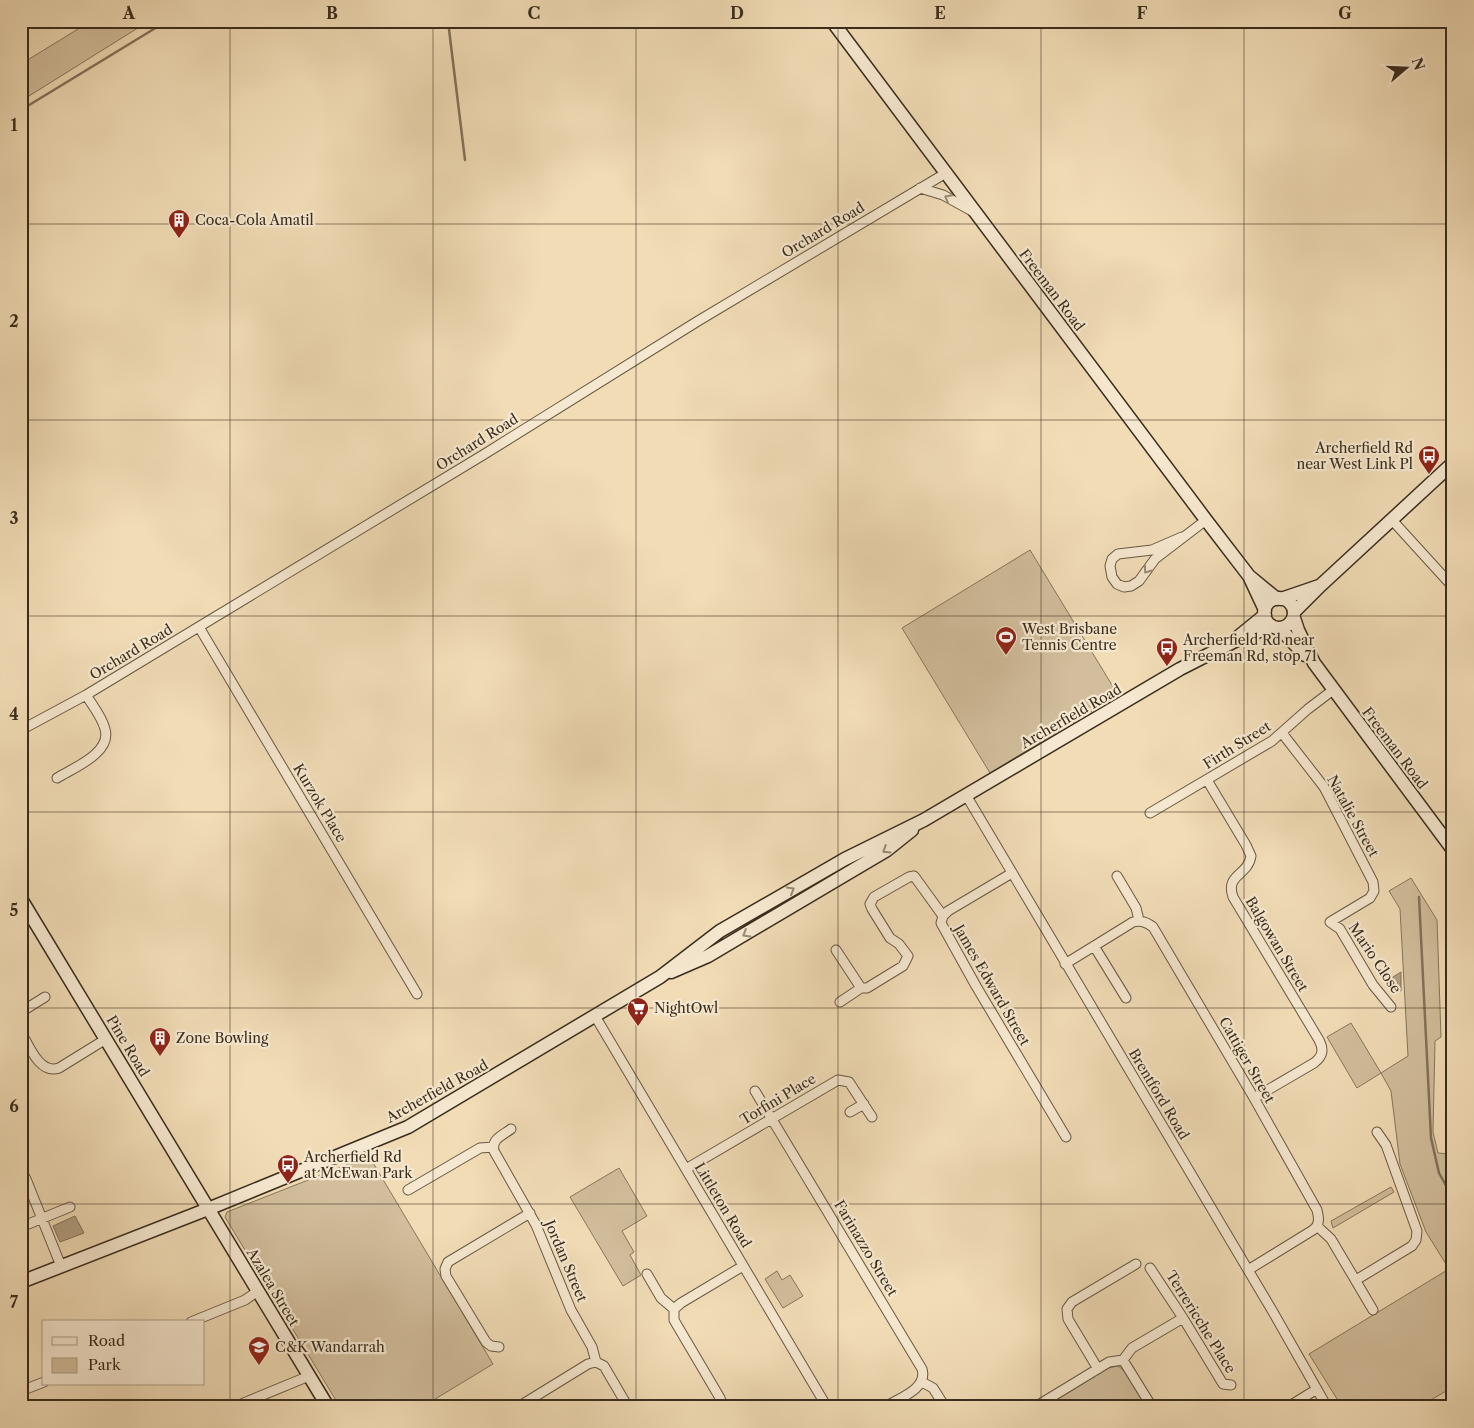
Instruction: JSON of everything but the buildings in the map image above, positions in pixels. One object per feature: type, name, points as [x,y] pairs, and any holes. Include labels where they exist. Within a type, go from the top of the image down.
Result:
[{"type":"main road","name":"Freeman Road","points":[[832,21],[1249,576],[1265,613]]},
{"type":"main road","points":[[1321,585],[1269,603],[1265,613],[1266,620],[1274,627],[1285,627],[1292,622],[1294,615],[1321,585],[1453,463]]},
{"type":"main road","name":"Freeman Road","points":[[1249,576],[1279,599]]},
{"type":"main road","points":[[1279,599],[1290,603],[1294,615]]},
{"type":"main road","name":"Archerfield Road","points":[[1235,641],[1265,613]]},
{"type":"main road","name":"Freeman Road","points":[[1294,615],[1314,664]]},
{"type":"main road","name":"Freeman Road","points":[[1274,627],[1287,636],[1314,664],[1453,850]]},
{"type":"main road","name":"Archerfield Road","points":[[21,1282],[208,1209],[408,1127],[660,977],[720,931],[845,859],[924,820],[1180,669],[1235,641],[1274,627]]},
{"type":"main road","name":"Pine Road","points":[[21,899],[208,1209]]},
{"type":"main road","name":"Azalea Street","points":[[208,1209],[328,1407]]},
{"type":"street","name":"Orchard Road","points":[[21,730],[86,695],[200,627],[698,321],[946,173]]},
{"type":"street","points":[[920,188],[943,195],[974,211]]},
{"type":"street","points":[[1182,537],[1152,550],[1118,554],[1112,559],[1110,566],[1112,577],[1117,584],[1124,587],[1131,586],[1139,581],[1155,559],[1206,520]]},
{"type":"street","points":[[1392,520],[1453,587]]},
{"type":"street","name":"Kurzok Place","points":[[200,627],[417,994]]},
{"type":"street","name":"Firth Street","points":[[1150,813],[1272,741],[1333,690]]},
{"type":"street","points":[[57,778],[95,754],[104,745],[106,738],[102,721],[86,695]]},
{"type":"street","name":"Natalie Street","points":[[1282,733],[1324,787],[1373,882],[1374,891]]},
{"type":"street","name":"Balgowan Street","points":[[1207,780],[1251,856],[1247,867],[1233,880],[1231,891],[1233,897],[1319,1040],[1323,1050],[1321,1056],[1314,1063],[1254,1098]]},
{"type":"street","name":"Brentford Road","points":[[966,795],[1248,1270],[1327,1407]]},
{"type":"street","name":"James Edward Street","points":[[1012,873],[948,911],[943,916],[941,922],[943,929],[1066,1137]]},
{"type":"street","points":[[840,1002],[861,988],[867,988],[903,966],[908,956],[899,944],[890,938],[872,909],[870,904],[874,897],[914,876],[943,916]]},
{"type":"street","points":[[1065,964],[1133,922],[1140,920],[1136,908],[1117,876]]},
{"type":"street","name":"Mario Close","points":[[1374,891],[1370,898],[1330,922],[1340,929],[1373,985],[1391,1007]]},
{"type":"street","name":"Cattiger Street","points":[[1140,920],[1152,927],[1254,1098],[1317,1210],[1319,1217],[1317,1226]]},
{"type":"street","points":[[1094,946],[1126,998]]},
{"type":"street","points":[[836,950],[861,988]]},
{"type":"street","points":[[21,1012],[45,997]]},
{"type":"street","name":"Littleton Road","points":[[595,1016],[827,1407]]},
{"type":"street","points":[[21,1032],[25,1047],[42,1065],[52,1070],[60,1068],[106,1039]]},
{"type":"street","name":"Torfini Place","points":[[686,1169],[838,1080],[849,1082],[872,1117]]},
{"type":"street","name":"Farinazzo Street","points":[[756,1091],[922,1369],[922,1382]]},
{"type":"street","points":[[850,1112],[864,1104]]},
{"type":"street","points":[[408,1190],[480,1148],[493,1147],[498,1138],[511,1129]]},
{"type":"street","points":[[1356,1280],[1412,1246],[1417,1236],[1417,1231],[1386,1144],[1377,1132]]},
{"type":"street","name":"Jordan Street","points":[[493,1147],[530,1213],[571,1310],[592,1347],[596,1362],[604,1366],[628,1407]]},
{"type":"street","points":[[21,1172],[61,1266]]},
{"type":"street","points":[[21,1227],[70,1207]]},
{"type":"street","points":[[499,1347],[491,1346],[486,1342],[446,1276],[445,1269],[448,1262],[530,1213]]},
{"type":"street","points":[[1248,1270],[1306,1235],[1317,1226],[1331,1239],[1373,1310]]},
{"type":"street","points":[[1098,1369],[1068,1319],[1067,1309],[1072,1302],[1136,1264]]},
{"type":"street","points":[[723,1407],[720,1398],[674,1320],[674,1309],[743,1266]]},
{"type":"street","name":"Terrericche Place","points":[[1150,1268],[1225,1388]]},
{"type":"street","points":[[647,1274],[661,1298],[674,1309]]},
{"type":"street","points":[[196,1320],[245,1300],[258,1291]]},
{"type":"street","points":[[1035,1407],[1109,1362],[1124,1360],[1132,1348],[1183,1318]]},
{"type":"street","points":[[1124,1360],[1152,1407]]},
{"type":"street","points":[[518,1407],[588,1364],[596,1362]]},
{"type":"street","points":[[234,1407],[309,1376]]},
{"type":"street","points":[[885,1407],[917,1388],[922,1382],[933,1388],[945,1407]]},
{"type":"street","points":[[21,1391],[42,1383]]},
{"type":"street","points":[[1288,1407],[1317,1389]]},
{"type":"street","points":[[1446,1407],[1453,1403]]},
{"type":"green space","points":[[91,21],[149,21],[21,101],[21,64]]},
{"type":"green space","name":"West Brisbane Tennis Centre","points":[[1030,550],[1118,695],[990,773],[902,628]]},
{"type":"green space","points":[[1411,878],[1437,920],[1441,1037],[1435,1041],[1433,1132],[1438,1153],[1448,1154],[1453,1152],[1453,1387],[1419,1407],[1342,1407],[1309,1354],[1449,1269],[1426,1232],[1400,1164],[1391,1091],[1381,1073],[1408,1056],[1400,909],[1389,891]]},
{"type":"green space","points":[[1351,1023],[1381,1073],[1357,1088],[1327,1037]]},
{"type":"green space","points":[[369,1156],[493,1364],[422,1407],[340,1407],[225,1217],[227,1212]]},
{"type":"green space","points":[[619,1168],[647,1216],[622,1231],[634,1252],[630,1255],[641,1275],[623,1286],[570,1197]]},
{"type":"green space","points":[[1391,1187],[1394,1192],[1333,1228],[1331,1221]]},
{"type":"green space","points":[[777,1271],[782,1280],[790,1275],[803,1296],[783,1308],[765,1279]]},
{"type":"green space","points":[[1118,1366],[1126,1372],[1148,1407],[1045,1407],[1108,1368]]},
{"type":"shaded area","points":[[1401,972],[1401,991],[1388,987],[1385,982]]},
{"type":"shaded area","points":[[75,1216],[84,1233],[60,1242],[53,1226]]},
{"type":"waterway","points":[[21,110],[167,21]]},
{"type":"waterway","points":[[448,21],[465,160]]},
{"type":"waterway","points":[[1419,897],[1431,1138],[1439,1173],[1453,1198]]},
{"type":"place","name":"Coca-Cola Amatil","points":[[179,239]]},
{"type":"place","name":"Archerfield Rd near West Link Pl","points":[[1429,475]]},
{"type":"place","name":"West Brisbane Tennis Centre","points":[[1006,656]]},
{"type":"place","name":"Archerfield Rd near Freeman Rd, stop 71","points":[[1167,667]]},
{"type":"place","name":"NightOwl","points":[[638,1027]]},
{"type":"place","name":"Zone Bowling","points":[[160,1057]]},
{"type":"place","name":"Archerfield Rd at McEwan Park","points":[[288,1184]]},
{"type":"place","name":"C&K Wandarrah","points":[[259,1366]]}]
